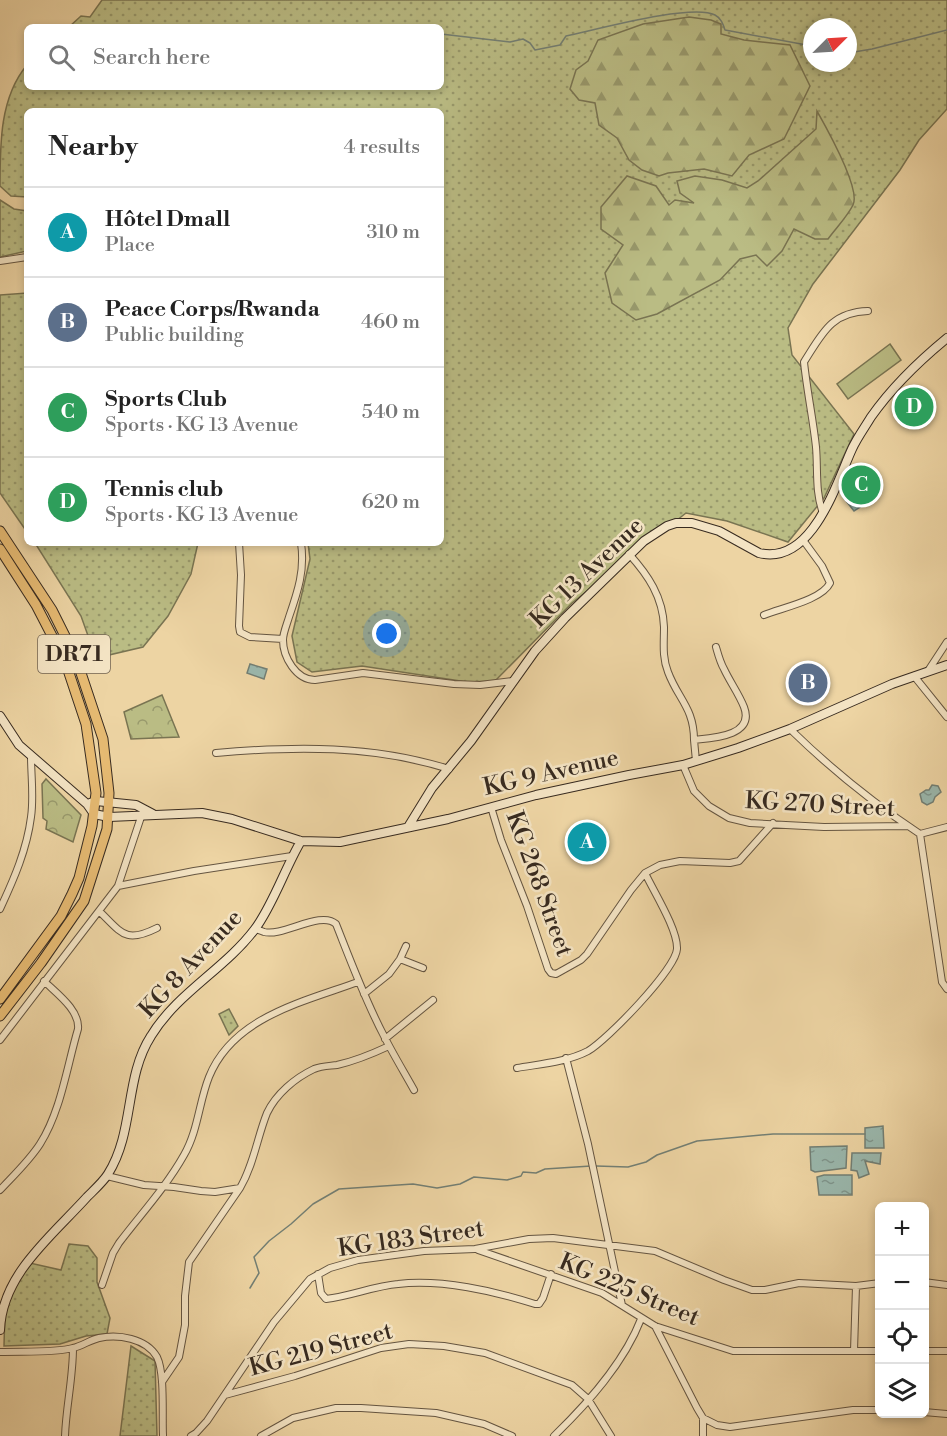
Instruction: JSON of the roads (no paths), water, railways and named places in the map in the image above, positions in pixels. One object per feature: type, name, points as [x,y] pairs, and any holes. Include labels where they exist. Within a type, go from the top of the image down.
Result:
[{"type":"main road","name":"DR71","points":[[0,531],[52,610],[76,657],[103,739],[109,803],[107,829],[84,901],[0,1016]]},
{"type":"main road","name":"DR71","points":[[0,549],[53,635],[76,691],[86,724],[91,802],[94,814],[79,878],[61,916],[0,999]]},
{"type":"street","points":[[0,261],[24,257]]},
{"type":"street","points":[[823,513],[818,498],[818,464],[804,362],[832,323],[851,312],[868,311]]},
{"type":"street","name":"KG 13 Avenue","points":[[408,826],[432,788],[449,770],[513,681],[565,618],[629,554],[659,529],[676,523],[706,526],[767,555],[786,550],[803,540],[823,513],[853,446],[872,417],[917,363],[947,338]]},
{"type":"street","points":[[764,615],[811,598],[828,587],[830,583],[827,574],[803,540]]},
{"type":"street","points":[[239,546],[242,575],[240,632],[250,637],[283,639]]},
{"type":"street","points":[[301,546],[303,567],[300,586],[283,639],[286,654],[295,672],[309,680],[363,673],[454,684],[480,685],[513,681]]},
{"type":"street","points":[[629,554],[648,578],[659,599],[664,626],[664,661],[668,674],[691,716],[696,761]]},
{"type":"street","points":[[927,672],[947,642]]},
{"type":"street","points":[[694,740],[731,734],[739,730],[744,723],[746,714],[743,705],[723,669],[716,647]]},
{"type":"street","name":"KG 9 Avenue","points":[[94,814],[109,817],[141,817],[153,814],[202,813],[232,819],[301,841],[339,842],[448,819],[629,775],[683,765],[790,729],[914,676],[947,665]]},
{"type":"street","points":[[914,676],[947,717]]},
{"type":"street","points":[[0,716],[19,745],[91,802]]},
{"type":"street","points":[[790,729],[817,755],[881,808],[920,834],[942,982],[947,989]]},
{"type":"street","points":[[216,753],[274,748],[355,750],[385,753],[449,770]]},
{"type":"street","points":[[0,909],[14,879],[32,814],[31,756]]},
{"type":"street","name":"KG 270 Street","points":[[683,765],[694,791],[709,806],[729,818],[750,823],[825,827],[909,826]]},
{"type":"street","name":"KG 9 Avenue","points":[[91,802],[135,805],[153,814]]},
{"type":"street","name":"KG 268 Street","points":[[491,807],[501,840],[551,973],[561,972],[588,954],[645,873]]},
{"type":"street","points":[[0,1040],[118,886],[141,817]]},
{"type":"street","points":[[517,1068],[566,1058],[588,1050],[602,1040],[662,978],[675,960],[677,950],[675,934],[645,873],[671,862],[730,863],[739,861],[773,824]]},
{"type":"street","name":"KG 270 Street","points":[[920,834],[947,827]]},
{"type":"street","name":"KG 8 Avenue","points":[[0,1330],[0,1316],[10,1286],[32,1257],[107,1176],[122,1147],[135,1074],[142,1051],[152,1035],[190,992],[227,959],[255,928],[301,841]]},
{"type":"street","points":[[118,886],[194,871],[292,856]]},
{"type":"street","points":[[99,911],[121,932],[132,937],[157,928]]},
{"type":"street","points":[[255,928],[264,933],[320,921],[332,920],[336,924],[358,982],[387,1043],[414,1089]]},
{"type":"street","points":[[364,994],[388,974],[400,959],[406,946]]},
{"type":"street","points":[[400,959],[423,968]]},
{"type":"street","points":[[0,1190],[27,1162],[42,1142],[57,1103],[78,1029],[79,1022],[74,1012],[44,981]]},
{"type":"street","points":[[102,1285],[110,1260],[119,1243],[165,1186],[185,1153],[194,1130],[208,1078],[219,1057],[242,1034],[271,1013],[358,982]]},
{"type":"street","points":[[162,1382],[179,1357],[185,1324],[184,1296],[189,1262],[240,1188],[250,1168],[258,1139],[275,1099],[291,1083],[314,1069],[338,1064],[387,1043],[433,1000]]},
{"type":"street","points":[[12,1001],[23,1010]]},
{"type":"street","points":[[566,1058],[588,1144],[621,1305]]},
{"type":"street","points":[[107,1176],[144,1185],[215,1192],[240,1188]]},
{"type":"street","name":"KG 183 Street","points":[[191,1436],[207,1421],[274,1322],[310,1279],[358,1260],[424,1251],[476,1249],[529,1239],[553,1238],[655,1251],[752,1290],[805,1283],[856,1286],[875,1284]]},
{"type":"street","name":"KG 225 Street","points":[[476,1249],[602,1293],[655,1326],[734,1351],[875,1351]]},
{"type":"street","points":[[318,1274],[321,1293],[326,1299],[348,1297],[358,1292],[397,1284],[416,1283],[485,1291],[535,1304],[539,1304],[543,1299],[550,1274]]},
{"type":"street","points":[[929,1283],[947,1286]]},
{"type":"street","points":[[854,1351],[856,1286]]},
{"type":"street","points":[[554,1436],[588,1399],[624,1353],[641,1319]]},
{"type":"street","points":[[655,1326],[686,1391],[703,1418],[704,1436]]},
{"type":"street","points":[[0,1352],[73,1348],[98,1338],[118,1336],[133,1339],[157,1357],[162,1382],[162,1435],[171,1436]]},
{"type":"street","name":"KG 219 Street","points":[[225,1395],[367,1352],[409,1344],[444,1346],[485,1353],[572,1385],[588,1399],[611,1436]]},
{"type":"street","points":[[66,1436],[73,1348]]},
{"type":"street","points":[[929,1351],[947,1351]]},
{"type":"street","points":[[261,1436],[293,1418],[336,1408],[361,1408],[436,1413],[484,1424],[512,1436]]},
{"type":"street","points":[[703,1418],[717,1425],[730,1427],[853,1410],[875,1410]]},
{"type":"street","points":[[929,1412],[947,1414]]},
{"type":"water","points":[[858,475],[863,475],[879,495],[854,511],[843,497]]},
{"type":"water","points":[[250,664],[267,669],[264,679],[247,673]]},
{"type":"water","points":[[932,785],[938,786],[941,792],[933,802],[927,805],[922,802],[920,794],[929,790]]},
{"type":"water","points":[[883,1126],[884,1148],[865,1148],[865,1128]]},
{"type":"water","points":[[847,1146],[846,1168],[815,1172],[811,1170],[810,1147]]},
{"type":"water","points":[[852,1153],[881,1153],[880,1164],[865,1161],[869,1174],[859,1178],[857,1171],[851,1170]]},
{"type":"water","points":[[852,1175],[852,1195],[819,1195],[817,1177]]},
{"type":"waterway","points":[[444,34],[510,42],[523,39],[535,50],[560,45],[566,36],[665,15],[703,12],[717,16],[722,21],[725,30],[803,44]]},
{"type":"waterway","points":[[857,52],[947,30]]},
{"type":"waterway","points":[[596,1166],[628,1167],[697,1141],[773,1134],[865,1134]]},
{"type":"waterway","points":[[250,1288],[259,1273],[254,1257],[269,1241],[313,1204],[339,1189],[413,1184],[437,1188],[460,1184],[474,1177],[507,1180],[521,1176],[523,1172],[536,1173],[545,1169],[591,1166]]},
{"type":"place","name":"Tennis club","points":[[914,407]]},
{"type":"place","name":"Sports Club","points":[[861,485]]},
{"type":"place","name":"Peace Corps/Rwanda","points":[[808,683]]},
{"type":"place","name":"Hôtel Dmall","points":[[587,842]]}]
